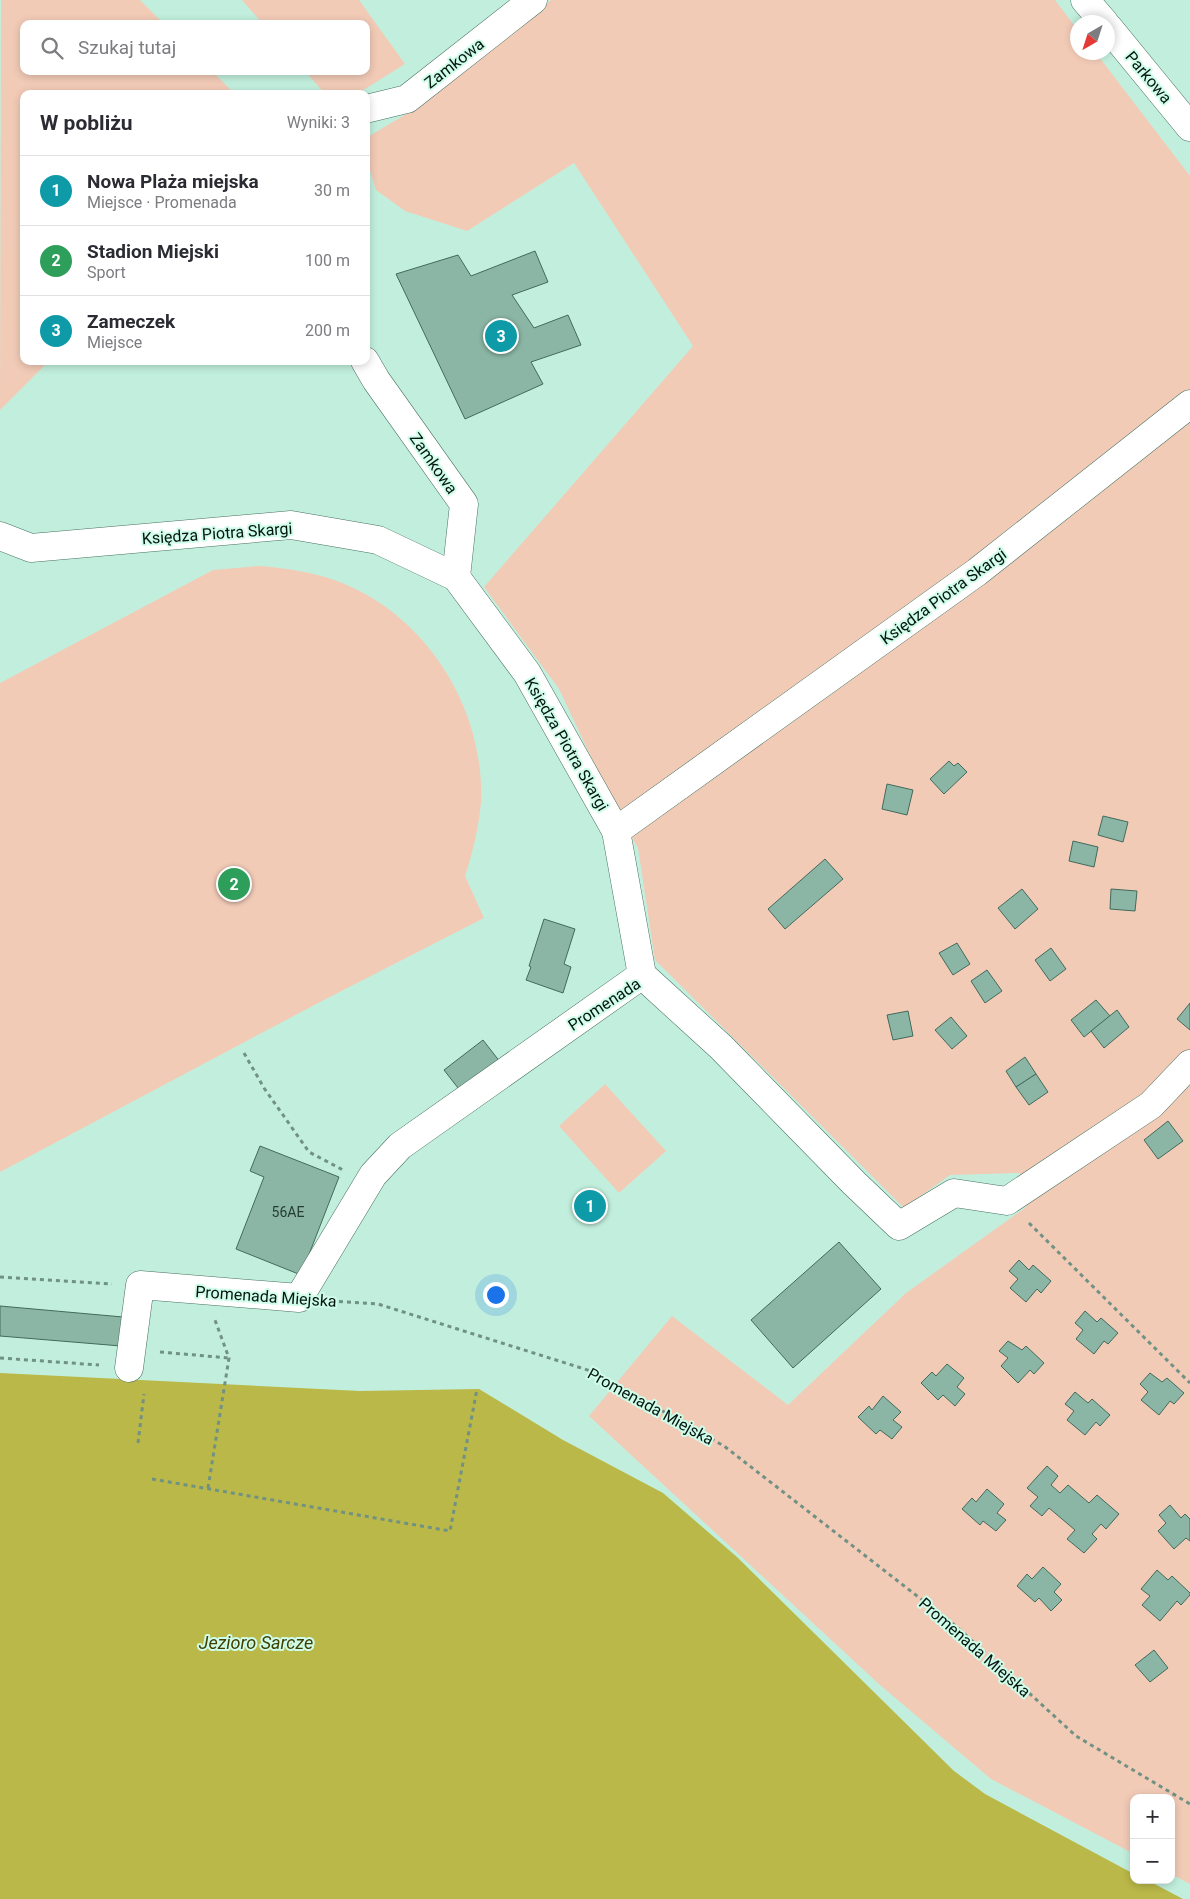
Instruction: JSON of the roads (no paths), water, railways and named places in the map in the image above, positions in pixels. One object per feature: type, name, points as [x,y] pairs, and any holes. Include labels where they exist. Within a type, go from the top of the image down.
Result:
[{"type":"street","name":"Zamkowa","points":[[370,108],[407,99],[534,0]]},
{"type":"street","points":[[1085,0],[1098,15]]},
{"type":"street","name":"Parkowa","points":[[1115,36],[1190,127]]},
{"type":"street","name":"Zamkowa","points":[[367,365],[464,504],[456,577]]},
{"type":"street","name":"Księdza Piotra Skargi","points":[[616,831],[977,572],[1190,404]]},
{"type":"street","name":"Księdza Piotra Skargi","points":[[0,536],[32,548],[292,525],[378,540],[456,577],[527,673],[616,831],[642,975]]},
{"type":"street","name":"Promenada","points":[[299,1298],[373,1174],[400,1146],[642,975],[721,1047],[854,1183],[899,1226],[954,1193],[1007,1201],[1151,1105],[1190,1064]]},
{"type":"street","name":"Promenada Miejska","points":[[135,1368],[140,1285],[299,1298]]},
{"type":"water","name":"Jezioro Sarcze","points":[[0,1373],[360,1391],[479,1389],[563,1440],[663,1493],[737,1557],[954,1771],[985,1794],[1130,1872],[1130,1884],[1155,1884],[1183,1899],[0,1899]]},
{"type":"place","name":"Zameczek","points":[[501,336]]},
{"type":"place","name":"Stadion Miejski","points":[[234,884]]},
{"type":"place","name":"Nowa Plaża miejska","points":[[590,1206]]}]
